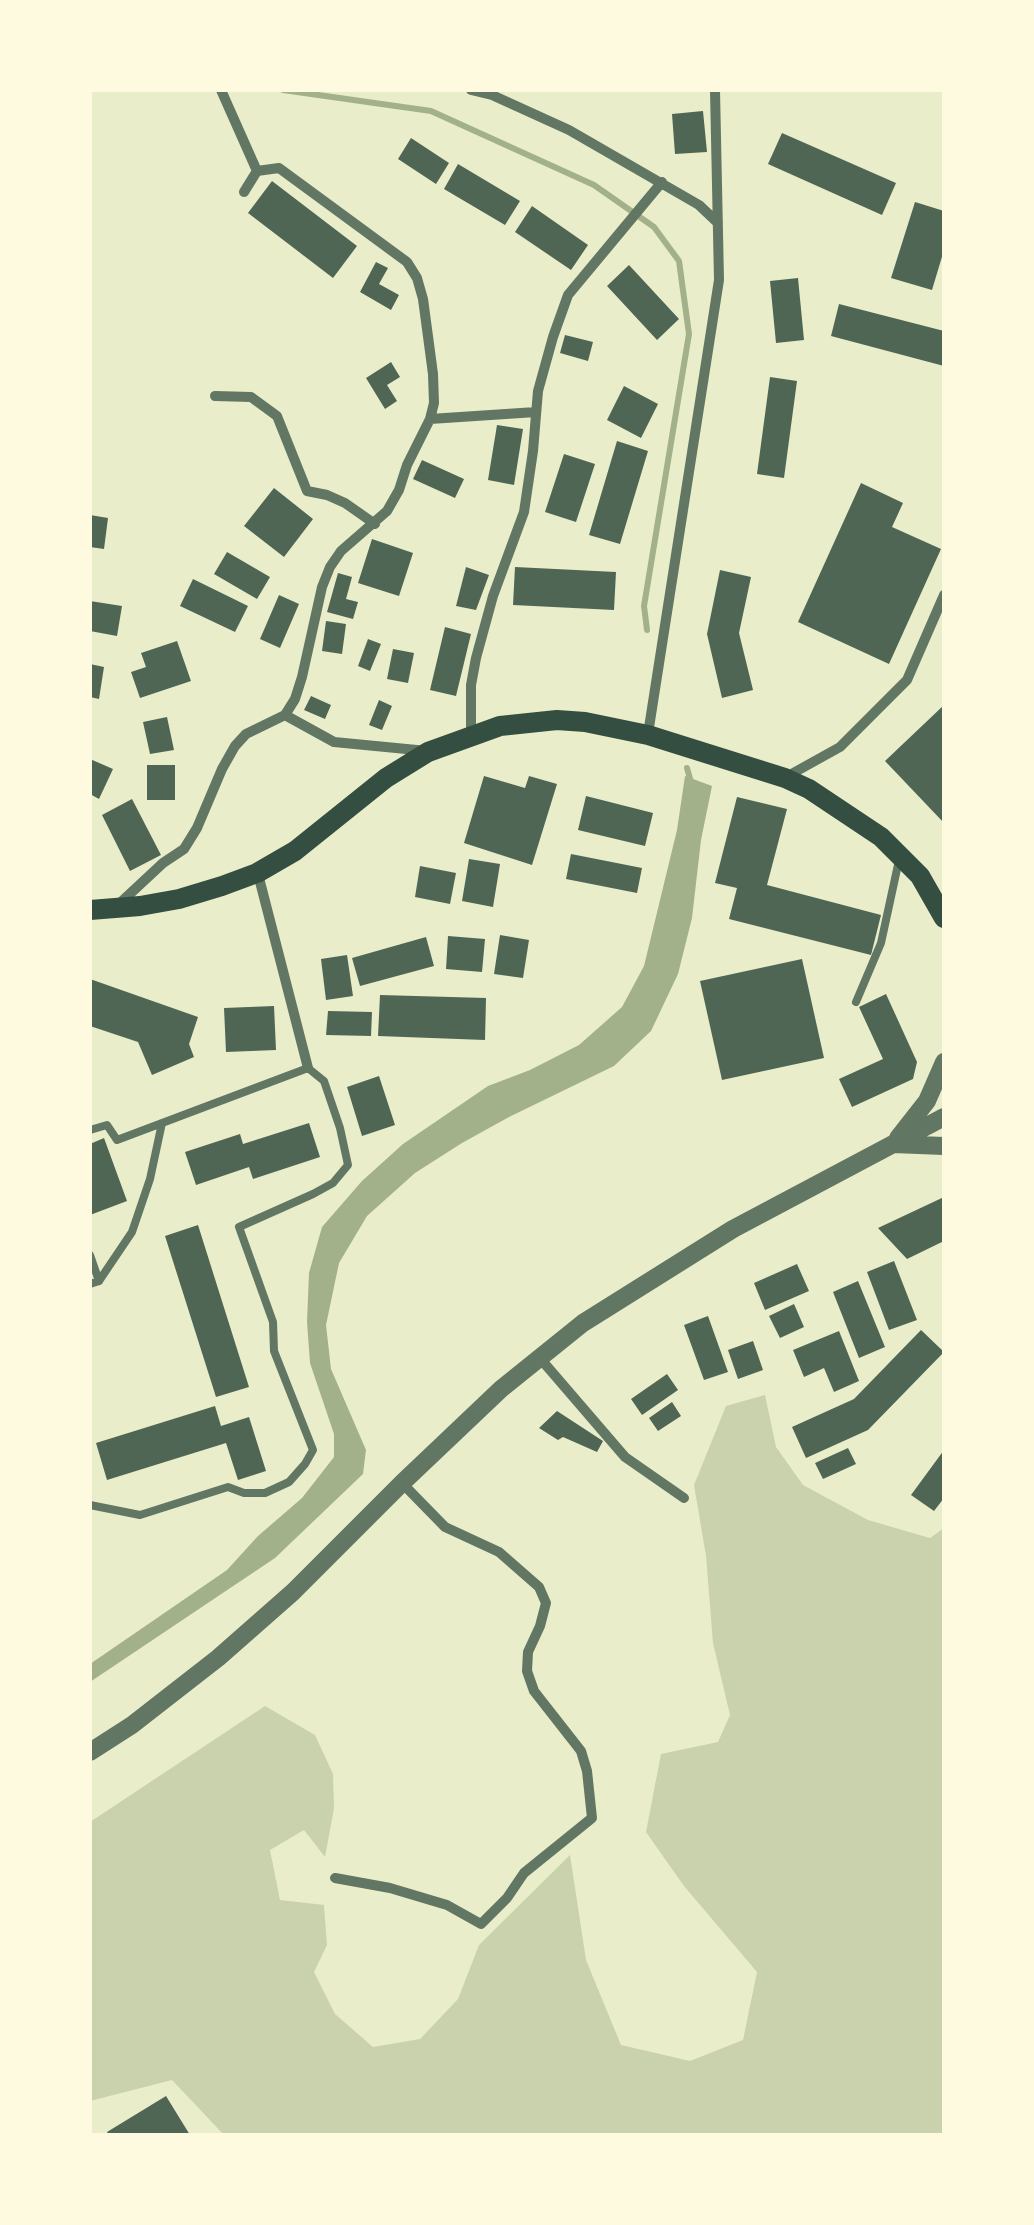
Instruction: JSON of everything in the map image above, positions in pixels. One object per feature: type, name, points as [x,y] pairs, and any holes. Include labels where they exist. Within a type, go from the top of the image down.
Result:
[{"type":"main road","points":[[90,910],[179,899],[258,872],[295,851],[386,778],[428,752],[500,726],[556,720],[648,735],[810,788],[881,837],[920,876],[942,906]]},
{"type":"street","points":[[221,90],[257,171]]},
{"type":"street","points":[[471,90],[492,95],[569,130],[662,182],[718,222]]},
{"type":"street","points":[[648,735],[719,280],[715,90]]},
{"type":"street","points":[[115,908],[184,849],[198,828],[235,746],[246,734],[285,715],[302,677],[330,567],[341,551],[387,511],[434,403],[432,356],[422,299],[408,262],[279,168],[257,171]]},
{"type":"street","points":[[244,192],[257,171]]},
{"type":"street","points":[[471,735],[471,685],[476,658],[493,596],[524,512],[538,392],[552,336],[568,295],[662,182]]},
{"type":"street","points":[[216,396],[251,397],[277,416],[307,491],[345,502],[374,524]]},
{"type":"street","points":[[430,419],[536,412]]},
{"type":"street","points":[[786,778],[840,746],[908,680],[944,595]]},
{"type":"street","points":[[285,715],[334,742],[428,752]]},
{"type":"street","points":[[258,872],[308,1068]]},
{"type":"street","points":[[893,1144],[927,1101],[944,1062]]},
{"type":"street","points":[[90,1752],[132,1725],[218,1658],[294,1592],[402,1483],[539,1356],[583,1322],[733,1228],[944,1116]]},
{"type":"street","points":[[893,1144],[944,1146]]},
{"type":"street","points":[[539,1356],[624,1457],[684,1498]]},
{"type":"street","points":[[334,1878],[390,1888],[447,1906],[481,1924],[524,1874],[592,1818],[588,1771],[580,1752],[534,1691],[526,1671],[528,1652],[546,1604],[539,1586],[500,1552],[445,1527],[402,1483]]},
{"type":"lane","points":[[856,1002],[881,943],[900,855]]},
{"type":"lane","points":[[90,1130],[107,1125],[118,1140],[308,1068],[324,1082],[348,1165],[333,1182],[313,1194],[239,1227],[273,1322],[274,1351],[313,1450],[306,1464],[289,1482],[266,1493],[244,1493],[228,1487],[140,1515],[90,1505]]},
{"type":"lane","points":[[95,1282],[132,1232],[150,1179],[162,1123]]},
{"type":"lane","points":[[90,1255],[95,1282]]},
{"type":"shaded area","points":[[685,776],[712,786],[692,918],[678,974],[651,1031],[614,1066],[509,1117],[415,1173],[367,1216],[339,1263],[326,1325],[331,1369],[366,1450],[363,1474],[275,1558],[90,1682],[90,1664],[227,1570],[258,1536],[302,1498],[334,1457],[334,1434],[310,1363],[307,1322],[309,1273],[322,1227],[362,1181],[403,1144],[488,1086],[579,1045],[622,1007],[644,966],[677,830]]},
{"type":"shaded area","points":[[765,1395],[776,1447],[803,1485],[868,1520],[930,1538],[944,1528],[944,2135],[224,2135],[172,2080],[90,2101],[90,1822],[265,1706],[315,1735],[333,1774],[334,1808],[325,1857],[304,1830],[270,1850],[280,1900],[324,1905],[327,1945],[314,1972],[335,2014],[373,2047],[420,2039],[458,1999],[479,1945],[570,1855],[586,1960],[621,2045],[690,2061],[743,2040],[757,1972],[684,1886],[646,1832],[661,1754],[718,1742],[730,1715],[713,1643],[706,1556],[694,1485],[726,1406]]},
{"type":"building","points":[[703,111],[707,152],[675,154],[672,114]]},
{"type":"building","points":[[782,133],[896,183],[882,215],[768,164]]},
{"type":"building","points":[[411,138],[449,163],[436,184],[398,159]]},
{"type":"building","points":[[458,164],[520,201],[505,225],[444,189]]},
{"type":"building","points":[[272,181],[357,246],[333,278],[248,213]]},
{"type":"building","points":[[915,202],[944,211],[944,250],[932,290],[891,278]]},
{"type":"building","points":[[532,206],[588,245],[571,270],[515,232]]},
{"type":"building","points":[[376,262],[388,268],[379,284],[399,295],[391,310],[360,292]]},
{"type":"building","points":[[629,265],[679,319],[657,340],[607,286]]},
{"type":"building","points":[[798,278],[804,340],[776,343],[770,281]]},
{"type":"building","points":[[839,304],[944,331],[944,366],[831,336]]},
{"type":"building","points":[[565,335],[593,342],[588,361],[560,353]]},
{"type":"building","points":[[391,362],[400,377],[387,385],[397,401],[385,409],[366,378]]},
{"type":"building","points":[[770,377],[797,381],[784,478],[757,474]]},
{"type":"building","points":[[624,386],[658,404],[641,438],[607,420]]},
{"type":"building","points":[[497,425],[523,429],[514,485],[488,480]]},
{"type":"building","points":[[617,441],[648,451],[620,544],[589,535]]},
{"type":"building","points":[[564,454],[595,464],[576,522],[545,512]]},
{"type":"building","points":[[422,460],[464,479],[455,498],[413,479]]},
{"type":"building","points":[[861,483],[903,503],[892,527],[941,549],[889,664],[798,622]]},
{"type":"building","points":[[274,488],[313,519],[284,557],[244,526]]},
{"type":"building","points":[[90,515],[108,518],[104,549],[90,547]]},
{"type":"building","points":[[372,539],[413,553],[399,596],[358,583]]},
{"type":"building","points":[[227,552],[270,577],[257,599],[214,574]]},
{"type":"building","points":[[466,567],[489,575],[476,610],[456,606]]},
{"type":"building","points":[[515,567],[616,572],[614,610],[513,605]]},
{"type":"building","points":[[720,570],[751,577],[739,633],[753,690],[722,698],[707,634]]},
{"type":"building","points":[[338,573],[352,577],[346,599],[358,602],[353,619],[327,612]]},
{"type":"building","points":[[193,579],[248,606],[235,632],[180,606]]},
{"type":"building","points":[[279,595],[299,604],[280,648],[260,639]]},
{"type":"building","points":[[90,601],[122,606],[117,636],[90,631]]},
{"type":"building","points":[[326,621],[346,624],[342,654],[322,651]]},
{"type":"building","points":[[445,627],[471,634],[456,696],[430,690]]},
{"type":"building","points":[[368,639],[381,644],[370,671],[358,666]]},
{"type":"building","points":[[177,641],[191,681],[140,698],[131,672],[146,667],[141,653]]},
{"type":"building","points":[[393,649],[414,653],[408,683],[387,679]]},
{"type":"building","points":[[90,664],[104,667],[99,699],[90,697]]},
{"type":"building","points":[[311,696],[331,705],[325,719],[304,710]]},
{"type":"building","points":[[379,700],[392,706],[382,730],[369,725]]},
{"type":"building","points":[[944,705],[944,823],[885,761]]},
{"type":"building","points":[[167,717],[174,750],[150,754],[143,722]]},
{"type":"building","points":[[90,759],[113,769],[99,799],[90,794]]},
{"type":"building","points":[[147,765],[175,765],[175,800],[147,800]]},
{"type":"building","points":[[484,776],[525,788],[529,776],[557,784],[532,865],[464,843]]},
{"type":"building","points":[[586,796],[653,813],[645,846],[578,830]]},
{"type":"building","points":[[737,797],[787,809],[767,885],[881,915],[871,955],[729,919],[737,888],[715,883]]},
{"type":"building","points":[[132,799],[161,855],[130,871],[102,815]]},
{"type":"building","points":[[571,854],[642,868],[637,893],[566,879]]},
{"type":"building","points":[[469,859],[500,864],[493,907],[462,901]]},
{"type":"building","points":[[420,866],[456,873],[450,904],[415,897]]},
{"type":"building","points":[[500,935],[529,940],[523,978],[494,974]]},
{"type":"building","points":[[448,936],[485,939],[482,972],[446,969]]},
{"type":"building","points":[[426,937],[434,966],[360,986],[352,958]]},
{"type":"building","points":[[347,955],[353,996],[326,1000],[321,959]]},
{"type":"building","points":[[802,959],[824,1058],[722,1080],[700,981]]},
{"type":"building","points":[[90,979],[198,1017],[189,1044],[194,1057],[152,1075],[138,1042],[90,1026]]},
{"type":"building","points":[[886,994],[917,1062],[913,1079],[852,1107],[839,1079],[883,1059],[859,1007]]},
{"type":"building","points":[[380,995],[486,998],[485,1040],[378,1036]]},
{"type":"building","points":[[274,1006],[276,1050],[226,1052],[224,1008]]},
{"type":"building","points":[[328,1011],[372,1012],[371,1036],[326,1035]]},
{"type":"building","points":[[379,1076],[395,1125],[362,1136],[347,1087]]},
{"type":"building","points":[[309,1123],[320,1157],[253,1179],[249,1167],[196,1185],[185,1152],[240,1134],[243,1144]]},
{"type":"building","points":[[104,1138],[127,1201],[90,1215],[90,1144]]},
{"type":"building","points":[[944,1197],[944,1241],[907,1259],[878,1228]]},
{"type":"building","points":[[198,1225],[249,1387],[216,1397],[165,1236]]},
{"type":"building","points":[[894,1261],[917,1320],[889,1330],[867,1272]]},
{"type":"building","points":[[797,1264],[809,1291],[765,1310],[754,1283]]},
{"type":"building","points":[[858,1281],[885,1347],[859,1358],[833,1292]]},
{"type":"building","points":[[794,1304],[804,1327],[780,1338],[769,1316]]},
{"type":"building","points":[[708,1316],[728,1372],[704,1380],[684,1325]]},
{"type":"building","points":[[921,1330],[944,1352],[868,1430],[806,1458],[792,1427],[854,1399]]},
{"type":"building","points":[[839,1331],[859,1381],[834,1392],[824,1368],[804,1377],[793,1350]]},
{"type":"building","points":[[753,1341],[763,1370],[738,1379],[728,1350]]},
{"type":"building","points":[[667,1374],[678,1390],[642,1415],[631,1399]]},
{"type":"building","points":[[672,1402],[681,1416],[658,1431],[649,1418]]},
{"type":"building","points":[[215,1406],[221,1426],[249,1417],[266,1471],[238,1480],[226,1443],[107,1480],[96,1443]]},
{"type":"building","points":[[557,1411],[603,1441],[597,1452],[563,1437],[558,1440],[539,1428]]},
{"type":"building","points":[[848,1448],[856,1464],[823,1479],[815,1463]]},
{"type":"building","points":[[944,1450],[944,1498],[934,1511],[911,1495]]},
{"type":"building","points":[[166,2096],[190,2135],[107,2132]]},
{"type":"waterway","points":[[283,90],[431,111],[594,185],[654,227],[679,261],[689,334],[644,606],[647,630]]},
{"type":"waterway","points":[[687,768],[692,786]]}]
